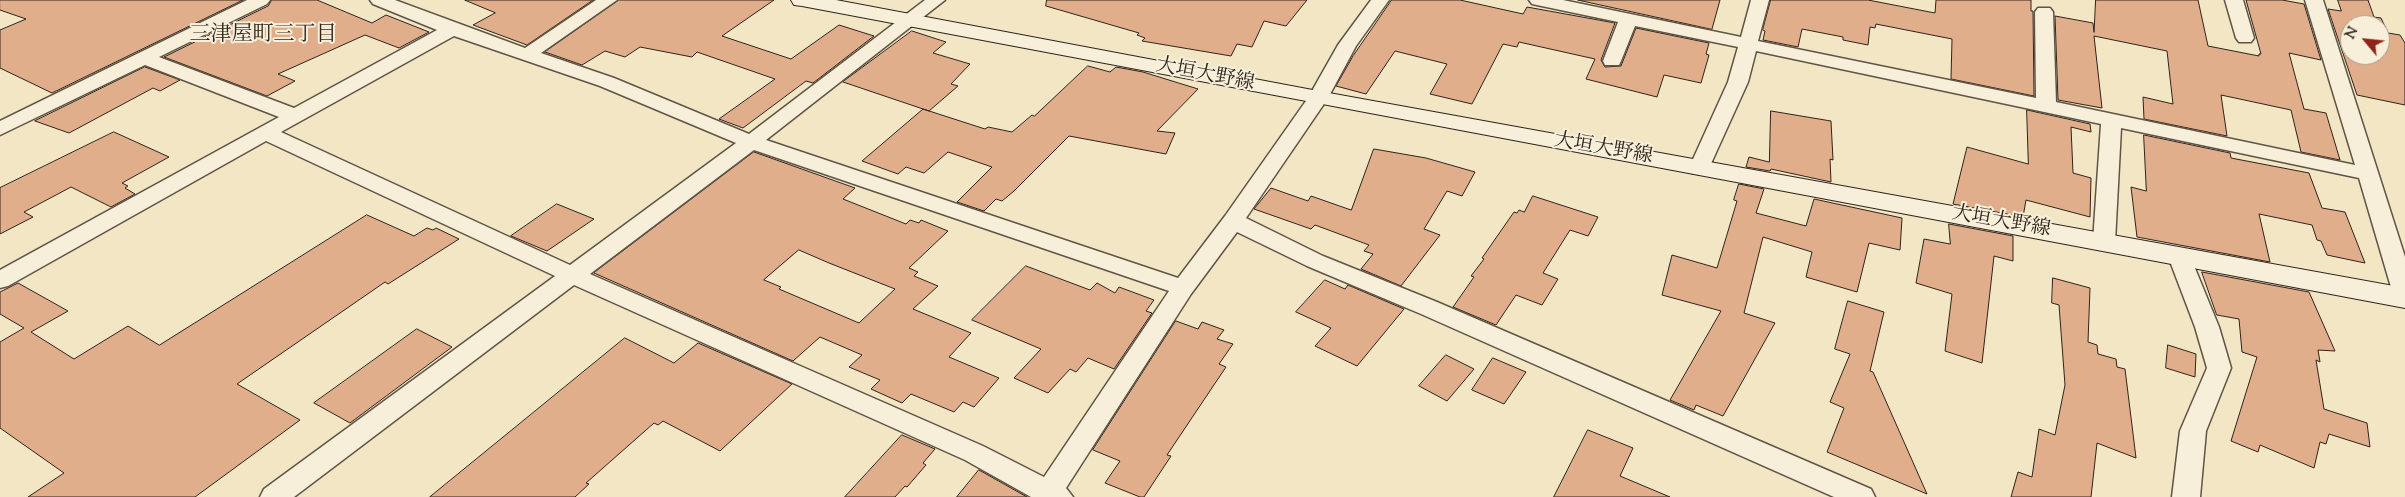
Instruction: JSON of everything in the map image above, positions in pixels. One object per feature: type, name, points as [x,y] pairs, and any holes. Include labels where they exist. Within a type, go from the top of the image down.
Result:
[{"type":"main road","name":"大垣大野線","points":[[802,0],[1318,98],[2405,296]]},
{"type":"street","points":[[0,129],[261,0]]},
{"type":"street","points":[[379,0],[452,29],[606,82],[751,142],[1184,288]]},
{"type":"street","points":[[526,54],[608,0]]},
{"type":"street","points":[[274,497],[751,142],[907,20],[936,0]]},
{"type":"street","points":[[266,133],[572,275],[974,453],[1051,495],[1184,288],[1318,98],[1347,45],[1380,0]]},
{"type":"street","points":[[1538,0],[1608,7],[1628,19],[2370,174]]},
{"type":"street","points":[[1700,168],[1738,82],[1760,0]]},
{"type":"street","points":[[2234,0],[2245,38]]},
{"type":"street","points":[[2314,0],[2370,174],[2405,296]]},
{"type":"street","points":[[2044,12],[2046,107]]},
{"type":"street","points":[[1612,60],[1628,19]]},
{"type":"street","points":[[0,280],[452,29]]},
{"type":"street","points":[[144,58],[296,116]]},
{"type":"street","points":[[2104,242],[2111,120]]},
{"type":"street","points":[[1233,221],[1315,261],[1861,497]]},
{"type":"street","points":[[2179,256],[2208,327],[2219,368],[2193,432],[2186,497]]},
{"type":"building","points":[[0,0],[243,0],[52,93],[0,68],[0,30],[26,19],[0,10]]},
{"type":"building","points":[[272,0],[317,0],[372,23],[386,15],[429,32],[399,48],[365,35],[278,74],[295,81],[267,96],[164,57],[268,6]]},
{"type":"building","points":[[465,0],[593,0],[527,45],[473,25],[495,13]]},
{"type":"building","points":[[619,0],[774,0],[722,36],[791,59],[839,25],[874,36],[813,83],[806,81],[743,128],[719,119],[775,79],[697,52],[692,57],[640,47],[625,57],[605,51],[582,65],[545,52]]},
{"type":"building","points":[[1047,0],[1307,0],[1286,26],[1264,21],[1252,47],[1237,44],[1231,56],[1142,41],[1145,38],[1137,35],[1139,33],[1046,6]]},
{"type":"building","points":[[1392,0],[1460,0],[1523,14],[1527,7],[1615,23],[1601,60],[1605,67],[1621,66],[1636,28],[1709,43],[1706,54],[1709,55],[1701,83],[1664,75],[1657,97],[1586,79],[1595,59],[1519,42],[1517,47],[1503,44],[1472,104],[1430,94],[1447,64],[1395,51],[1366,94],[1336,86],[1353,56]]},
{"type":"building","points":[[1578,0],[1720,0],[1712,29]]},
{"type":"building","points":[[1771,0],[1868,0],[1935,13],[1936,0],[2031,0],[2031,11],[2033,11],[2034,96],[1951,79],[1952,39],[1876,24],[1875,28],[1870,27],[1868,45],[1843,40],[1843,37],[1802,29],[1798,47],[1763,40],[1765,31],[1763,30]]},
{"type":"building","points":[[2096,0],[2198,0],[2208,46],[2259,56],[2261,54],[2246,0],[2282,0],[2304,4],[2321,60],[2289,53],[2304,109],[2326,113],[2340,160],[2301,152],[2291,110],[2221,95],[2227,136],[2144,119],[2143,97],[2173,104],[2167,51],[2094,36],[2102,108],[2058,100],[2055,16],[2093,23],[2094,32]]},
{"type":"building","points":[[2338,0],[2368,0],[2373,15],[2340,15],[2340,45],[2328,9],[2341,11]]},
{"type":"building","points":[[912,31],[946,42],[933,53],[970,64],[951,84],[958,86],[929,111],[843,82]]},
{"type":"building","points":[[2390,33],[2400,35],[2405,43],[2405,105],[2357,95],[2347,65],[2390,65]]},
{"type":"building","points":[[1088,66],[1110,72],[1116,67],[1143,72],[1198,89],[1157,131],[1175,133],[1166,154],[1069,136],[1014,191],[1002,201],[996,199],[984,211],[957,202],[992,167],[948,152],[924,173],[906,167],[898,174],[862,161],[923,109],[985,129],[988,127],[1012,132],[1032,115],[1034,116]]},
{"type":"building","points":[[145,67],[180,80],[160,91],[153,88],[69,133],[35,121]]},
{"type":"building","points":[[2027,110],[2090,124],[2091,132],[2071,127],[2073,173],[2091,178],[2090,217],[2026,200],[2023,217],[1953,204],[1967,147],[2028,164]]},
{"type":"building","points":[[1771,111],[1831,121],[1833,160],[1830,159],[1831,182],[1771,169],[1770,171],[1746,167],[1749,157],[1769,162]]},
{"type":"building","points":[[114,132],[169,157],[122,183],[128,186],[125,188],[135,194],[111,207],[71,187],[24,212],[33,217],[0,234],[0,188]]},
{"type":"building","points":[[2144,135],[2230,153],[2231,158],[2309,173],[2322,208],[2345,212],[2365,263],[2327,255],[2321,241],[2317,240],[2312,225],[2259,214],[2270,262],[2137,237],[2131,187],[2146,191]]},
{"type":"building","points":[[1374,149],[1426,158],[1475,172],[1462,196],[1447,191],[1424,229],[1440,235],[1401,286],[1361,269],[1373,254],[1364,251],[1369,245],[1315,225],[1311,229],[1254,209],[1271,188],[1308,201],[1311,196],[1351,210]]},
{"type":"building","points":[[754,152],[855,188],[843,199],[906,224],[910,220],[919,223],[921,220],[948,231],[909,268],[918,272],[914,276],[938,286],[913,309],[971,333],[949,357],[999,378],[974,407],[963,402],[954,412],[911,394],[902,403],[871,389],[880,380],[849,367],[862,355],[820,337],[793,361],[594,273]],"holes":[[[799,250],[895,289],[859,323],[779,289],[781,287],[764,280]]]},
{"type":"building","points":[[1739,184],[1764,189],[1756,213],[1806,226],[1814,199],[1902,218],[1900,250],[1869,243],[1857,292],[1806,277],[1812,252],[1763,237],[1744,313],[1775,323],[1723,416],[1696,405],[1694,410],[1670,400],[1721,311],[1662,295],[1672,255],[1717,268],[1737,201],[1734,200]]},
{"type":"building","points":[[1533,196],[1598,217],[1588,236],[1570,230],[1543,273],[1558,279],[1542,305],[1516,295],[1496,325],[1453,307],[1474,277],[1471,276],[1484,259],[1482,258],[1514,212],[1517,213],[1519,210],[1524,212]]},
{"type":"building","points":[[557,204],[594,219],[547,251],[511,236]]},
{"type":"building","points":[[367,215],[414,236],[427,228],[433,230],[436,228],[459,239],[388,284],[385,282],[237,384],[300,420],[195,497],[28,497],[64,473],[0,428],[0,342],[24,328],[0,314],[0,292],[18,283],[68,311],[31,332],[74,359],[128,326],[159,345]]},
{"type":"building","points":[[1949,224],[2013,236],[2013,261],[1994,256],[1982,363],[1945,351],[1952,294],[1916,283],[1924,239],[1950,244]]},
{"type":"building","points":[[1026,266],[1090,290],[1097,283],[1115,293],[1119,287],[1154,300],[1146,311],[1152,313],[1114,369],[1088,358],[1076,372],[1070,369],[1048,393],[1014,378],[1041,349],[972,320]]},
{"type":"building","points":[[2202,272],[2309,292],[2335,351],[2318,350],[2320,362],[2316,360],[2324,409],[2367,423],[2370,447],[2329,434],[2326,444],[2320,442],[2314,468],[2260,445],[2258,452],[2231,441],[2257,357],[2242,352],[2239,319],[2217,315]]},
{"type":"building","points":[[2053,278],[2090,288],[2088,342],[2097,345],[2098,354],[2116,359],[2117,367],[2125,369],[2136,458],[2097,443],[2091,497],[2011,497],[2018,472],[2032,477],[2039,429],[2055,435],[2065,385],[2059,305],[2052,303]]},
{"type":"building","points":[[1325,280],[1345,289],[1348,285],[1404,309],[1357,366],[1315,346],[1331,328],[1296,312]]},
{"type":"building","points":[[1848,301],[1884,312],[1870,371],[1873,372],[1927,494],[1827,452],[1844,408],[1830,402],[1850,354],[1835,349]]},
{"type":"building","points":[[1176,321],[1198,329],[1202,322],[1224,330],[1217,339],[1233,344],[1219,364],[1226,367],[1167,455],[1171,456],[1144,497],[1140,497],[1105,483],[1120,461],[1093,450]]},
{"type":"building","points":[[417,329],[452,347],[350,423],[314,403]]},
{"type":"building","points":[[625,338],[674,363],[698,343],[792,384],[720,451],[663,421],[658,425],[654,423],[586,483],[589,484],[575,497],[430,497]]},
{"type":"building","points":[[2168,345],[2196,354],[2195,377],[2166,368]]},
{"type":"building","points":[[1446,355],[1474,369],[1447,401],[1419,386]]},
{"type":"building","points":[[1493,358],[1526,372],[1504,404],[1472,390]]},
{"type":"building","points":[[1588,430],[1633,448],[1620,476],[1670,497],[1554,497]]},
{"type":"building","points":[[902,435],[935,449],[923,463],[926,465],[907,487],[905,486],[895,497],[845,497]]},
{"type":"building","points":[[979,470],[1027,497],[957,497]]},
{"type":"district","name":"三津屋町三丁目","points":[[263,36]]}]
